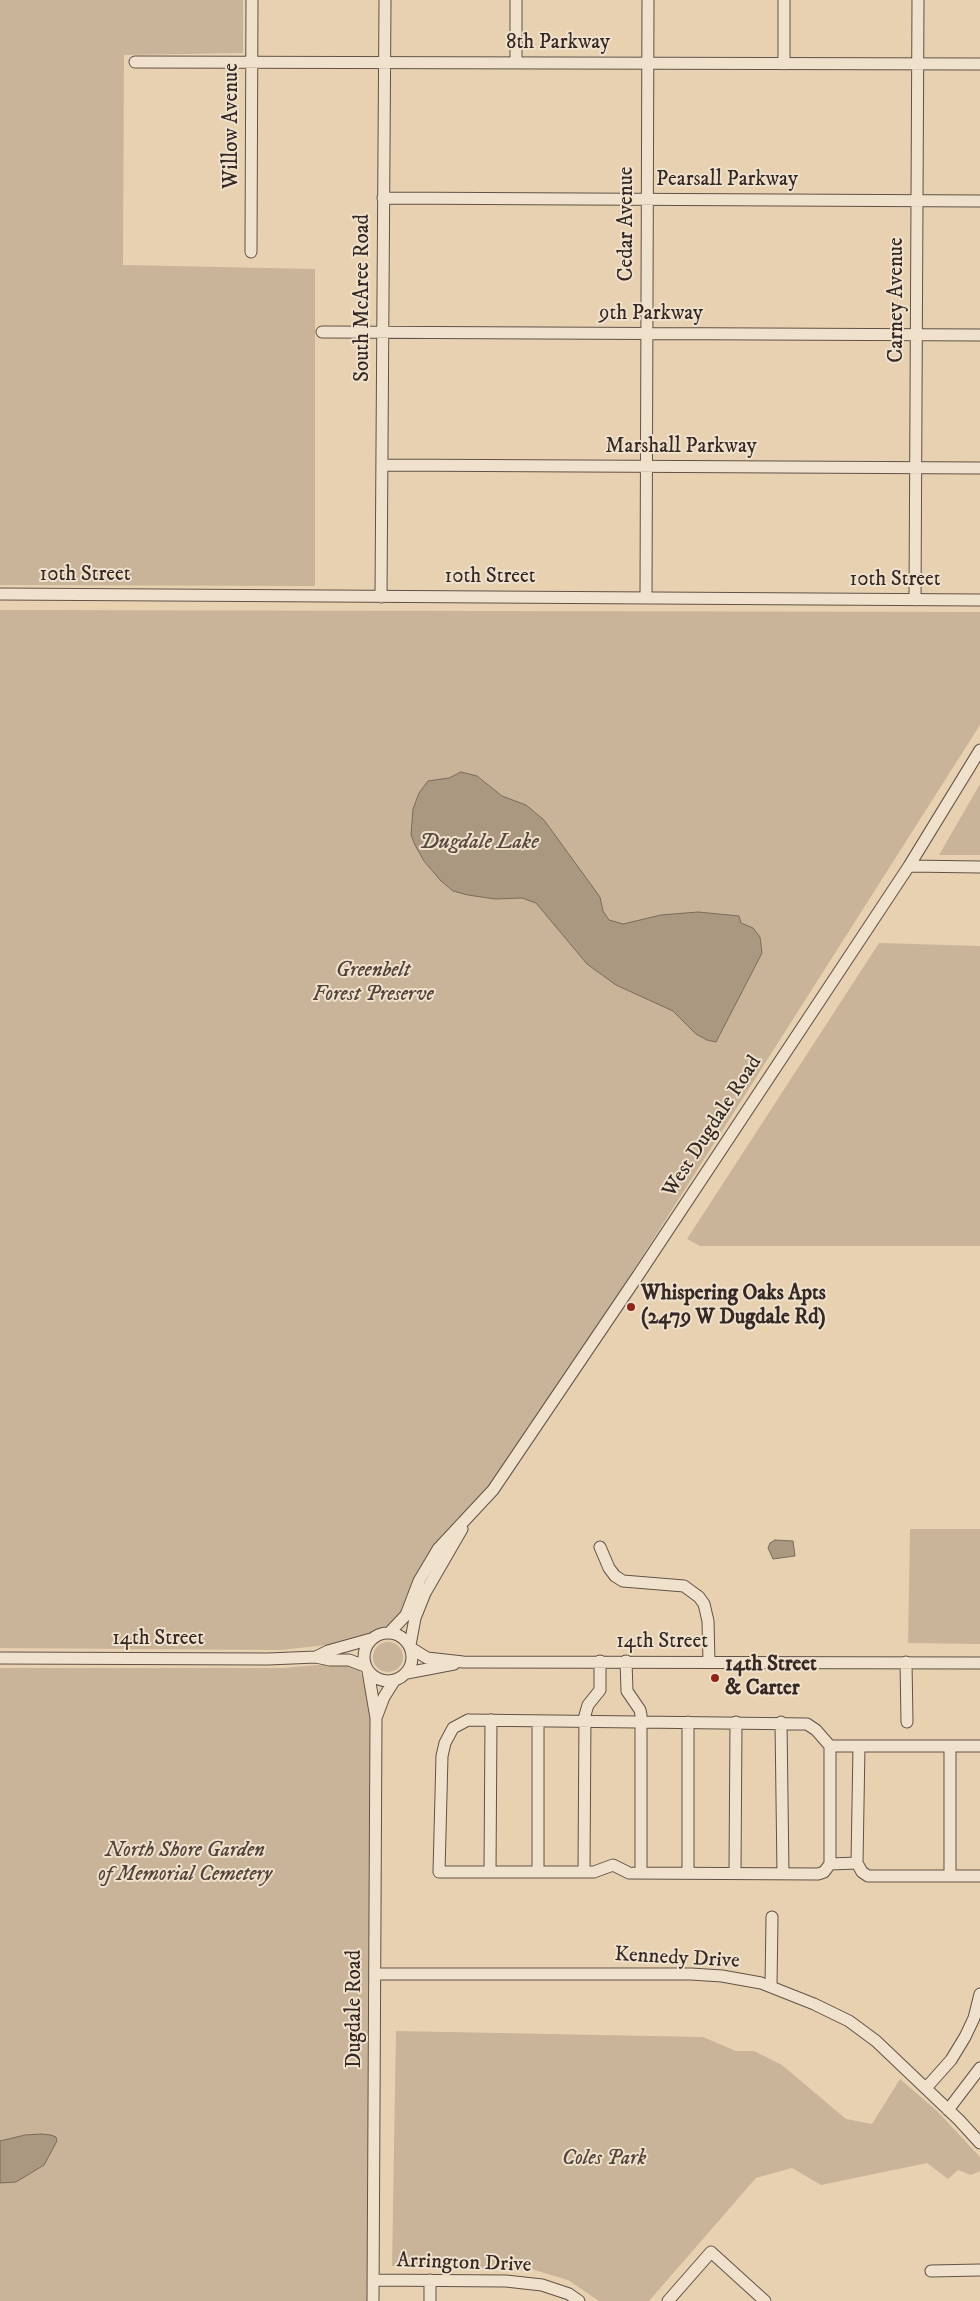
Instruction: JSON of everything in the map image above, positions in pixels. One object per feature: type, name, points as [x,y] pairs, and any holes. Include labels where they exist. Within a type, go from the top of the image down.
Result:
[{"type":"street","name":"Willow Avenue","points":[[251,252],[252,0]]},
{"type":"street","name":"South McAree Road","points":[[381,596],[384,0]]},
{"type":"street","points":[[516,0],[516,62]]},
{"type":"street","name":"Cedar Avenue","points":[[646,598],[648,0]]},
{"type":"street","points":[[784,0],[784,64]]},
{"type":"street","name":"Carney Avenue","points":[[915,600],[918,0]]},
{"type":"street","name":"8th Parkway","points":[[135,62],[980,64]]},
{"type":"street","name":"Pearsall Parkway","points":[[383,198],[980,201]]},
{"type":"street","name":"9th Parkway","points":[[322,332],[980,335]]},
{"type":"street","name":"Marshall Parkway","points":[[382,465],[980,468]]},
{"type":"street","name":"10th Street","points":[[0,594],[980,600]]},
{"type":"street","name":"West Dugdale Road","points":[[468,1518],[493,1490],[597,1336],[909,866],[980,750]]},
{"type":"street","points":[[909,866],[980,867]]},
{"type":"street","points":[[376,1718],[364,1652],[371,1639],[389,1632],[406,1615],[420,1581],[438,1549],[468,1518]]},
{"type":"street","points":[[376,1718],[384,1697],[394,1681],[407,1673],[413,1661],[411,1646],[415,1618],[425,1593],[468,1518]]},
{"type":"street","points":[[600,1547],[609,1568],[615,1576],[623,1581],[684,1586],[699,1597],[704,1604],[708,1621],[710,1661]]},
{"type":"street","points":[[389,1632],[402,1637],[411,1646]]},
{"type":"street","name":"14th Street","points":[[316,1657],[328,1651],[371,1639]]},
{"type":"street","name":"14th Street","points":[[411,1646],[427,1658],[463,1662],[980,1663]]},
{"type":"street","name":"14th Street","points":[[0,1658],[268,1659],[316,1657],[330,1660],[349,1660],[367,1668]]},
{"type":"street","points":[[584,1872],[584,1721],[588,1705],[600,1690],[600,1661]]},
{"type":"street","points":[[626,1661],[627,1691],[640,1710],[642,1722],[641,1873]]},
{"type":"street","name":"14th Street","points":[[407,1673],[463,1662]]},
{"type":"street","points":[[906,1662],[907,1722]]},
{"type":"street","points":[[367,1668],[380,1680],[394,1681]]},
{"type":"street","name":"Dugdale Road","points":[[373,2301],[376,1718]]},
{"type":"street","points":[[468,1720],[538,1721],[781,1722],[807,1724],[816,1730],[830,1746],[830,1864],[824,1872],[818,1874],[629,1873],[613,1865],[606,1866],[598,1872],[439,1872],[441,1768],[445,1743],[453,1728],[468,1720]]},
{"type":"street","points":[[490,1720],[490,1872]]},
{"type":"street","points":[[538,1721],[538,1872]]},
{"type":"street","points":[[688,1722],[688,1873]]},
{"type":"street","points":[[735,1873],[736,1722]]},
{"type":"street","points":[[781,1722],[782,1874]]},
{"type":"street","points":[[830,1746],[980,1746]]},
{"type":"street","points":[[859,1746],[857,1863],[862,1872],[868,1876],[980,1876]]},
{"type":"street","points":[[950,1746],[950,1876]]},
{"type":"street","points":[[830,1864],[857,1863]]},
{"type":"street","points":[[771,1986],[772,1917]]},
{"type":"street","name":"Kennedy Drive","points":[[375,1974],[691,1974],[722,1976],[771,1986],[849,2021],[876,2041],[980,2143]]},
{"type":"street","points":[[926,2088],[951,2060],[966,2037],[974,2018],[980,1994]]},
{"type":"street","points":[[948,2110],[980,2068]]},
{"type":"street","points":[[668,2301],[711,2252],[765,2301]]},
{"type":"street","points":[[932,2271],[980,2270]]},
{"type":"street","name":"Arrington Drive","points":[[373,2280],[506,2282],[542,2285],[574,2300]]},
{"type":"street","points":[[430,2280],[430,2301]]},
{"type":"green space","points":[[0,0],[243,0],[243,53],[124,55],[123,265],[315,269],[315,586],[0,585]]},
{"type":"green space","name":"Greenbelt Forest Preserve","points":[[0,610],[980,612],[980,725],[523,1444],[419,1570],[403,1611],[386,1629],[344,1643],[281,1650],[0,1648]]},
{"type":"green space","points":[[980,784],[980,855],[939,855]]},
{"type":"green space","points":[[879,943],[980,946],[980,1246],[700,1246],[687,1239]]},
{"type":"green space","points":[[910,1529],[980,1529],[980,1644],[908,1643]]},
{"type":"green space","points":[[388,1642],[399,1646],[403,1657],[399,1668],[388,1672],[377,1668],[373,1657],[377,1646]]},
{"type":"green space","name":"North Shore Garden of Memorial Cemetery","points":[[338,1663],[353,1666],[360,1671],[370,1701],[367,2301],[0,2301],[0,1668],[284,1668]]},
{"type":"green space","name":"Coles Park","points":[[396,2031],[703,2037],[736,2051],[754,2051],[782,2065],[846,2119],[872,2124],[900,2079],[937,2111],[980,2157],[980,2171],[971,2175],[958,2170],[948,2179],[927,2163],[821,2185],[792,2168],[756,2178],[649,2301],[599,2301],[568,2280],[531,2269],[392,2266]]},
{"type":"water","name":"Dugdale Lake","points":[[461,772],[477,776],[502,796],[526,805],[544,820],[600,897],[603,911],[609,920],[623,924],[661,915],[698,912],[739,916],[741,923],[753,928],[760,937],[762,953],[716,1042],[696,1034],[673,1011],[616,985],[587,964],[536,903],[522,898],[495,899],[468,895],[453,891],[441,881],[424,861],[411,835],[413,809],[419,793],[428,781],[449,778]]},
{"type":"water","points":[[775,1540],[793,1541],[795,1556],[773,1559],[768,1548],[770,1543]]},
{"type":"water","points":[[41,2134],[56,2137],[57,2141],[44,2165],[16,2182],[0,2183],[0,2141],[25,2135]]},
{"type":"place","name":"Whispering Oaks Apts (2479 W Dugdale Rd)","points":[[631,1307]]},
{"type":"place","name":"14th Street & Carter","points":[[715,1678]]}]
